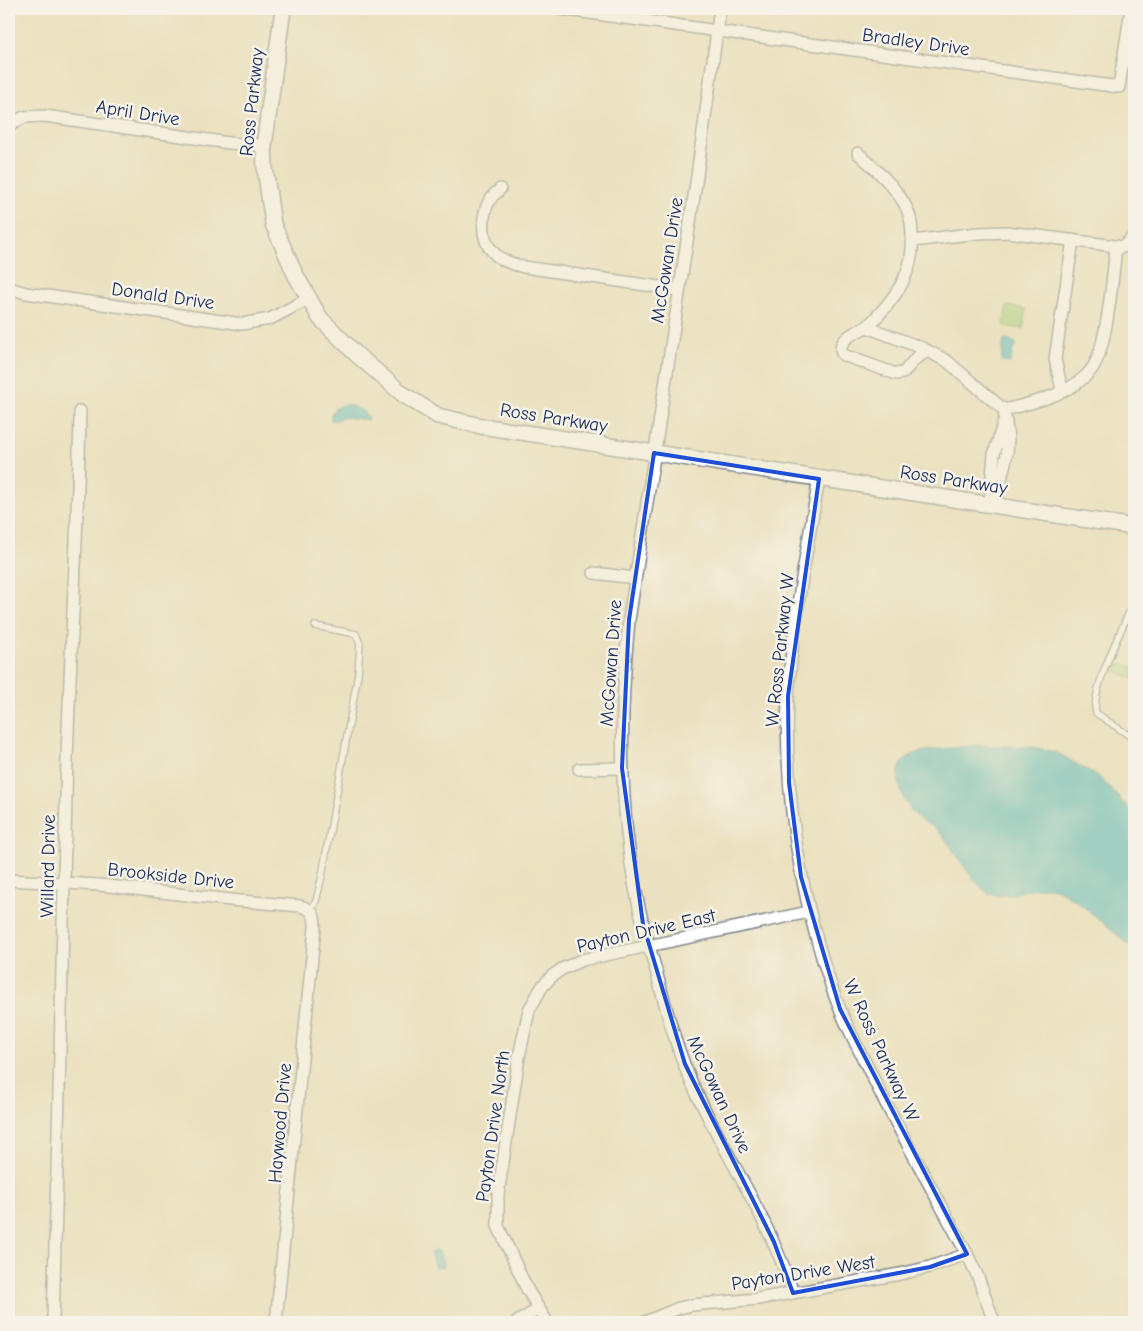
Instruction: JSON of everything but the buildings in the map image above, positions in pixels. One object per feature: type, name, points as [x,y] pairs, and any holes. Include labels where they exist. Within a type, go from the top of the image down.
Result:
[{"type":"street","name":"Ross Parkway","points":[[283,9],[264,146],[264,168],[273,224],[295,274],[320,318],[362,360],[404,395],[438,416],[481,426],[1134,527]]},
{"type":"street","name":"Bradley Drive","points":[[560,9],[1119,87],[1131,9]]},
{"type":"street","name":"McGowan Drive","points":[[720,9],[696,183],[635,578],[624,680],[622,768],[632,866],[643,924],[673,1032],[694,1089],[774,1242],[793,1293]]},
{"type":"street","name":"April Drive","points":[[9,126],[24,117],[44,116],[229,144],[264,146]]},
{"type":"street","points":[[858,153],[885,178],[905,204],[911,221],[913,241],[911,264],[905,279],[893,299],[867,327],[854,332],[840,347],[843,355],[896,374],[903,373],[916,358],[928,351]]},
{"type":"street","points":[[500,189],[488,204],[484,225],[485,237],[489,247],[500,258],[524,267],[679,290]]},
{"type":"street","points":[[913,241],[1007,232],[1120,247]]},
{"type":"street","points":[[1005,415],[1075,384],[1084,377],[1096,362],[1120,247],[1134,236]]},
{"type":"street","points":[[1062,390],[1055,358],[1072,240]]},
{"type":"street","name":"Donald Drive","points":[[9,288],[26,293],[242,324],[270,319],[308,299]]},
{"type":"street","points":[[867,327],[928,351],[947,361],[1005,415],[1008,438],[1007,454],[992,505]]},
{"type":"street","name":"Willard Drive","points":[[53,1322],[66,795],[80,411]]},
{"type":"street","name":"W Ross Parkway W","points":[[819,479],[796,624],[789,685],[789,783],[801,877],[809,912],[834,992],[853,1036],[908,1146],[967,1254],[978,1277],[994,1322]]},
{"type":"street","points":[[594,573],[635,578]]},
{"type":"street","points":[[579,769],[622,768]]},
{"type":"street","name":"Brookside Drive","points":[[9,880],[100,885],[300,906],[311,910]]},
{"type":"street","name":"Haywood Drive","points":[[276,1322],[315,927],[315,919],[311,910]]},
{"type":"street","name":"Payton Drive East","points":[[524,1029],[529,1010],[537,994],[552,976],[582,960],[809,912]]},
{"type":"street","name":"Payton Drive North","points":[[524,1029],[499,1185],[497,1219],[507,1247],[539,1309]]},
{"type":"street","name":"Payton Drive West","points":[[645,1322],[679,1308],[692,1305],[793,1293],[930,1268],[967,1254]]},
{"type":"street","points":[[517,1322],[539,1309],[547,1322]]},
{"type":"lane","points":[[1134,602],[1098,686],[1094,706],[1096,713],[1134,739]]},
{"type":"lane","points":[[311,910],[316,901],[322,876],[358,674],[360,644],[356,634],[315,626]]},
{"type":"highlighted area","points":[[654,453],[819,479],[788,696],[789,783],[801,877],[840,1009],[967,1254],[930,1267],[793,1293],[774,1242],[685,1064],[643,924],[622,768],[629,620]]},
{"type":"green space","points":[[1007,306],[1026,309],[1023,329],[1004,326]]},
{"type":"green space","points":[[1122,663],[1134,667],[1134,679],[1113,670]]},
{"type":"water","points":[[1004,339],[1016,343],[1010,363],[1001,361]]},
{"type":"water","points":[[347,404],[361,410],[369,417],[368,420],[343,417],[335,421],[331,420],[333,411]]},
{"type":"water","points":[[976,745],[1033,747],[1056,752],[1099,777],[1134,814],[1134,950],[1092,914],[1057,889],[1043,887],[1003,896],[990,894],[976,882],[937,830],[917,817],[909,808],[904,800],[899,782],[901,765],[905,760],[918,752]]},
{"type":"water","points":[[436,1250],[439,1251],[443,1267],[435,1268],[430,1253]]}]
